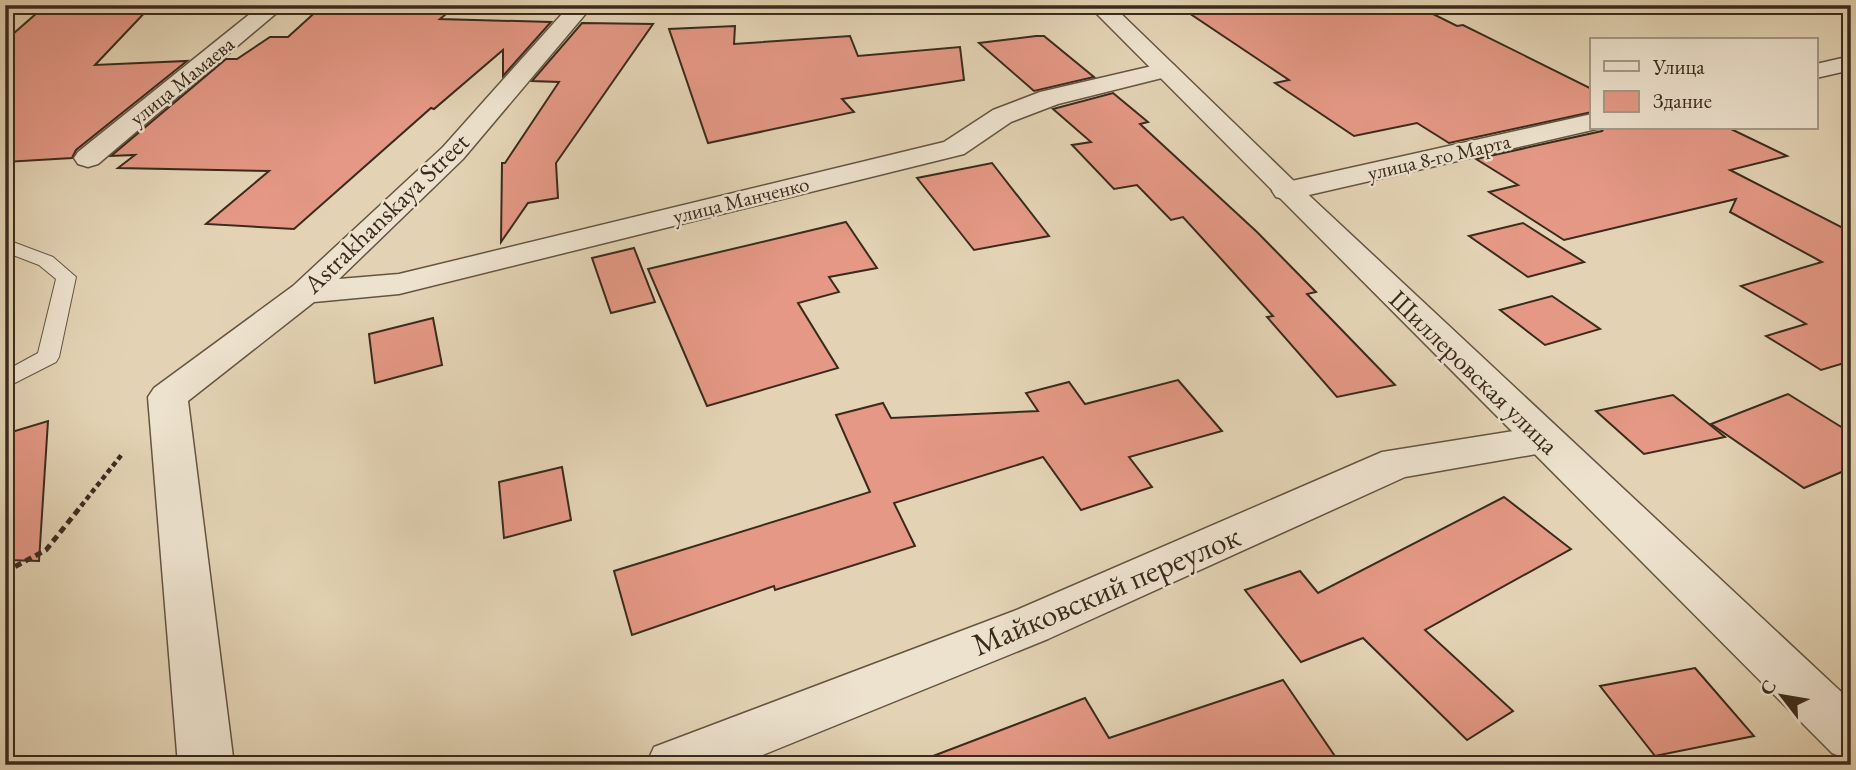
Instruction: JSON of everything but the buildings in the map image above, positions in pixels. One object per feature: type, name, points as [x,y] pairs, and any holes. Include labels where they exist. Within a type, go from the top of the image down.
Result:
[{"type":"street","name":"улица Мамаева","points":[[88,158],[275,5]]},
{"type":"street","name":"Astrakhanskaya Street","points":[[168,397],[305,293],[453,153],[582,5]]},
{"type":"street","name":"Шиллеровская улица","points":[[1099,5],[1287,191],[1851,736]]},
{"type":"street","points":[[1818,71],[1851,64]]},
{"type":"street","name":"улица Манченко","points":[[305,293],[399,284],[954,148],[1002,116],[1049,98],[1165,69]]},
{"type":"street","name":"улица 8-го Марта","points":[[1287,191],[1590,122]]},
{"type":"street","points":[[168,397],[205,765]]},
{"type":"street","name":"Майковский переулок","points":[[673,765],[1031,625],[1397,463],[1545,440]]},
{"type":"lane","points":[[5,245],[46,261],[66,277],[48,356],[5,381]]},
{"type":"path","points":[[5,572],[46,550],[168,397]]}]
